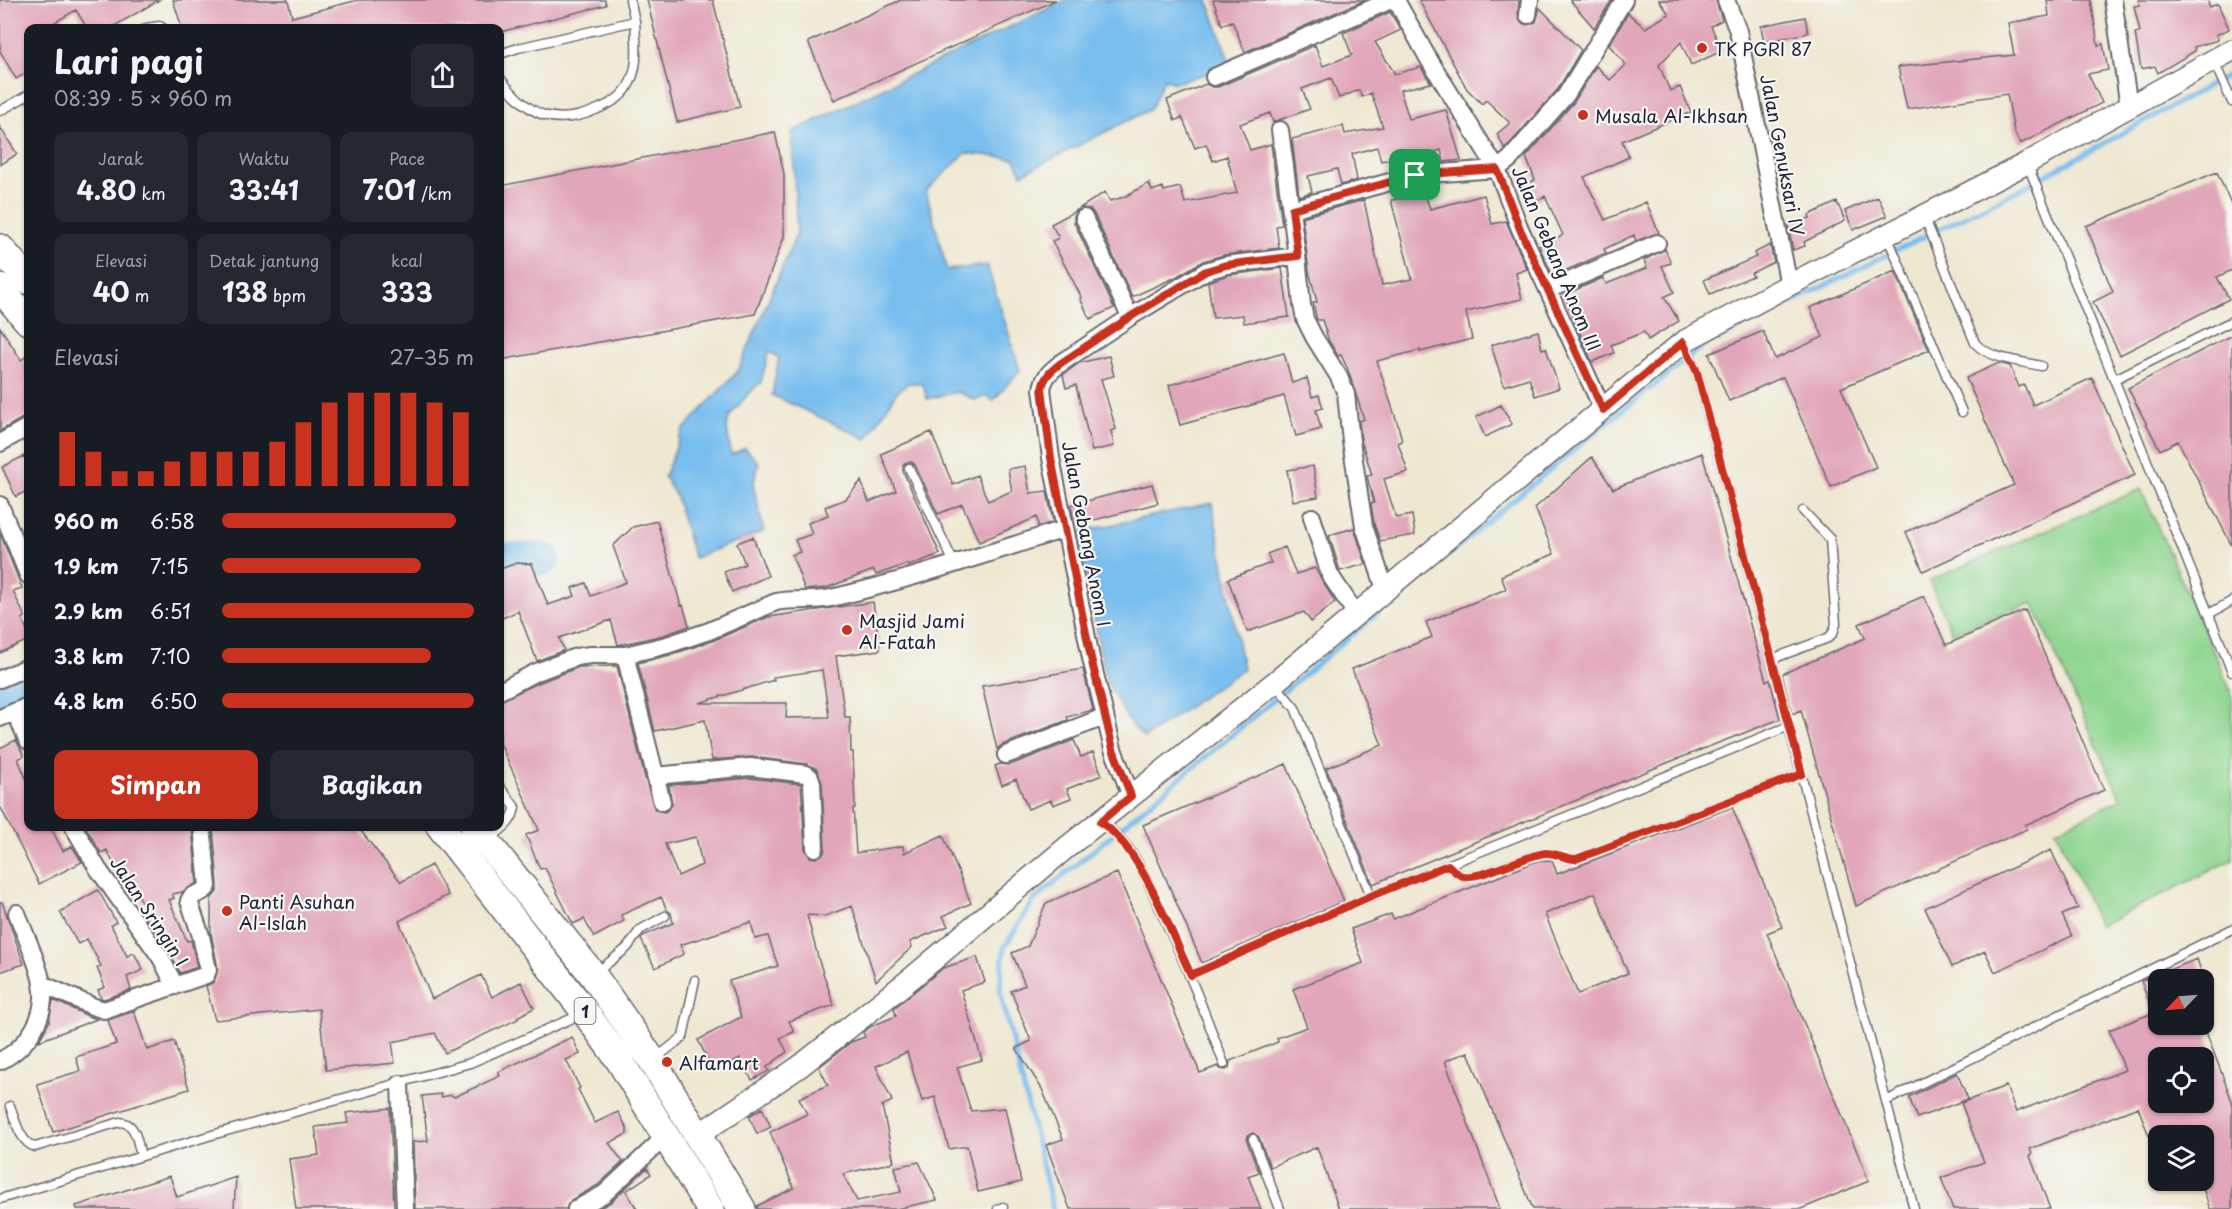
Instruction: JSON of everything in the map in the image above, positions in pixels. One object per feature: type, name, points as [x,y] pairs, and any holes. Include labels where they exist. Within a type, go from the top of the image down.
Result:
[{"type":"highway","points":[[0,248],[24,275]]},
{"type":"highway","points":[[2,294],[24,317]]},
{"type":"highway","name":"1","points":[[444,831],[585,1012],[620,1061],[710,1209]]},
{"type":"highway","name":"1","points":[[491,831],[593,975],[661,1054],[698,1135],[742,1209]]},
{"type":"street","points":[[1214,77],[1394,0]]},
{"type":"street","name":"Jalan Gebang Anom III","points":[[1394,0],[1497,169],[1520,229],[1603,410]]},
{"type":"street","points":[[1292,209],[1415,175],[1497,169],[1510,159],[1566,95],[1624,0]]},
{"type":"street","name":"Jalan Genuksari IV","points":[[1726,0],[1738,31],[1789,285]]},
{"type":"street","points":[[2113,0],[2129,107]]},
{"type":"street","points":[[698,1135],[799,1067],[913,977],[1021,885],[1105,824],[1131,796],[1275,684],[1385,589],[1603,410],[1685,346],[1789,285],[2028,165],[2129,107],[2215,64],[2232,50]]},
{"type":"street","points":[[1280,130],[1305,319],[1339,377],[1346,394],[1364,526],[1385,589]]},
{"type":"street","points":[[1084,218],[1130,317],[1213,268],[1298,256]]},
{"type":"street","points":[[1548,290],[1657,243]]},
{"type":"street","name":"Jalan Gebang Anom I","points":[[1130,317],[1061,363],[1047,375],[1042,389],[1051,458],[1104,717],[1113,749],[1131,796]]},
{"type":"street","points":[[0,443],[24,429]]},
{"type":"street","points":[[0,505],[24,565]]},
{"type":"street","points":[[1312,517],[1330,575],[1356,614]]},
{"type":"street","points":[[504,689],[534,673],[576,657],[625,655],[683,641],[776,602],[788,599],[828,599],[884,585],[1065,529]]},
{"type":"street","points":[[625,655],[662,802]]},
{"type":"street","points":[[0,679],[24,669]]},
{"type":"street","points":[[14,712],[24,733]]},
{"type":"street","points":[[1006,755],[1104,717]]},
{"type":"street","points":[[655,776],[750,767],[806,774],[812,783],[814,848]]},
{"type":"street","name":"Jalan Sringin I","points":[[77,831],[98,869],[161,958],[175,986]]},
{"type":"street","points":[[42,984],[104,1010],[204,977],[207,970],[201,936],[189,903],[191,897],[203,892],[208,886],[202,831]]},
{"type":"street","points":[[0,1061],[23,1045],[35,1026],[40,1011],[42,984],[17,913]]},
{"type":"street","points":[[400,1084],[405,1209]]},
{"type":"street","points":[[576,1209],[604,1194],[666,1136]]},
{"type":"lane","points":[[504,83],[514,97],[527,108],[549,117],[583,116],[615,101],[627,88],[637,63],[635,21],[630,0]]},
{"type":"lane","points":[[504,53],[635,21]]},
{"type":"lane","points":[[2215,64],[2231,100]]},
{"type":"lane","points":[[0,111],[24,97]]},
{"type":"lane","points":[[2028,165],[2232,672]]},
{"type":"lane","points":[[1925,218],[1975,343],[1981,350],[1989,353],[2041,366]]},
{"type":"lane","points":[[1888,237],[1962,412]]},
{"type":"lane","points":[[2115,379],[2232,321]]},
{"type":"lane","points":[[1685,346],[1697,372],[1914,1209]]},
{"type":"lane","points":[[909,468],[954,563]]},
{"type":"lane","points":[[1772,659],[1828,638],[1833,633],[1836,624],[1832,544],[1830,538],[1803,511]]},
{"type":"lane","points":[[2209,614],[2232,602]]},
{"type":"lane","points":[[1275,684],[1295,708],[1371,896]]},
{"type":"lane","points":[[1191,975],[1371,896],[1789,726]]},
{"type":"lane","points":[[1448,865],[1456,873],[1464,876],[1548,853],[1566,859],[1576,859],[1802,774]]},
{"type":"lane","points":[[504,792],[515,807],[514,814],[504,821]]},
{"type":"lane","points":[[1105,824],[1141,867],[1191,975],[1224,1064]]},
{"type":"lane","points":[[593,975],[627,948],[640,930],[665,916]]},
{"type":"lane","points":[[1886,1101],[2232,929]]},
{"type":"lane","points":[[661,1054],[686,1032],[695,980]]},
{"type":"lane","points":[[0,1200],[141,1156],[470,1063],[585,1012]]},
{"type":"lane","points":[[10,1106],[28,1145],[35,1147],[120,1122],[127,1122],[133,1127],[141,1156]]},
{"type":"lane","points":[[1253,1139],[1280,1209]]},
{"type":"green space","points":[[2141,489],[2232,694],[2232,860],[2099,926],[2056,830],[2121,799],[2032,603],[1952,633],[1929,581]]},
{"type":"water","points":[[1066,0],[1208,0],[1231,66],[1175,83],[1164,79],[1151,109],[1022,174],[1015,159],[966,153],[926,191],[947,270],[987,265],[1020,370],[993,401],[987,396],[975,400],[958,392],[927,399],[923,384],[908,383],[896,393],[867,439],[772,395],[779,357],[769,352],[761,382],[729,417],[727,428],[731,455],[745,448],[759,463],[753,485],[764,531],[694,558],[675,494],[664,477],[683,430],[738,371],[797,233],[792,132]]},
{"type":"water","points":[[1212,503],[1243,669],[1144,738],[1130,723],[1106,680],[1078,532]]},
{"type":"building","points":[[0,0],[159,0],[118,24],[85,24],[76,10],[52,24],[24,24],[24,74],[16,79],[0,51]]},
{"type":"building","points":[[173,0],[288,0],[292,17],[358,0],[605,0],[606,5],[504,31],[504,24],[181,24]]},
{"type":"building","points":[[647,0],[713,0],[740,107],[677,122]]},
{"type":"building","points":[[901,0],[1056,0],[834,100],[808,42]]},
{"type":"building","points":[[1213,0],[1365,0],[1245,52],[1232,21],[1222,25]]},
{"type":"building","points":[[1419,0],[1519,0],[1518,14],[1521,23],[1527,25],[1536,22],[1540,8],[1581,50],[1558,89],[1505,149],[1497,134],[1510,123],[1486,100],[1482,104],[1467,89]]},
{"type":"building","points":[[1570,0],[1612,0],[1594,28]]},
{"type":"building","points":[[1659,0],[1716,0],[1722,20],[1711,26],[1722,51],[1691,65],[1681,42],[1659,65],[1670,91],[1680,87],[1691,112],[1622,141],[1629,157],[1584,177],[1605,220],[1646,202],[1659,233],[1636,241],[1634,235],[1604,249],[1606,253],[1553,276],[1539,246],[1563,235],[1545,196],[1532,203],[1523,186],[1535,180],[1526,157],[1574,102],[1596,66],[1610,80],[1626,65],[1609,45],[1628,13],[1645,28],[1669,14]]},
{"type":"building","points":[[2047,0],[2091,0],[2098,45],[2103,44],[2108,70],[2088,74],[2102,103],[2020,144],[2014,131],[2007,94],[1907,109],[1898,67],[2014,55],[2008,23],[2049,16]]},
{"type":"building","points":[[2138,0],[2208,0],[2209,7],[2218,4],[2229,29],[2216,35],[2218,40],[2194,47],[2195,51],[2158,73],[2155,66],[2141,69],[2135,33],[2140,32],[2134,6],[2140,5]]},
{"type":"building","points":[[1390,12],[1401,30],[1375,42],[1395,74],[1421,67],[1431,83],[1400,90],[1409,119],[1446,110],[1461,160],[1444,162],[1441,150],[1411,159],[1414,165],[1393,170],[1391,159],[1381,161],[1377,147],[1352,154],[1357,180],[1341,185],[1337,169],[1308,176],[1312,192],[1299,196],[1292,139],[1343,126],[1345,134],[1383,127],[1371,93],[1362,97],[1359,90],[1339,98],[1331,78],[1302,89],[1310,109],[1273,122],[1270,113],[1240,124],[1250,150],[1271,144],[1282,225],[1276,226],[1279,248],[1224,255],[1203,261],[1176,277],[1132,297],[1094,214],[1090,209],[1080,208],[1105,192],[1110,201],[1124,197],[1149,183],[1152,191],[1163,187],[1164,191],[1180,187],[1185,203],[1237,193],[1227,156],[1213,161],[1206,144],[1195,148],[1182,117],[1175,121],[1167,100],[1206,84],[1218,87],[1315,45],[1323,66],[1352,55],[1343,33]]},
{"type":"building","points":[[1805,17],[1808,33],[1764,42],[1761,26]]},
{"type":"building","points":[[0,127],[17,154],[0,165]]},
{"type":"building","points":[[775,132],[784,174],[784,237],[755,314],[504,359],[504,185]]},
{"type":"building","points":[[2217,172],[2232,207],[2232,270],[2217,277],[2229,299],[2120,355],[2093,302],[2113,292],[2086,226]]},
{"type":"building","points":[[1425,194],[1430,209],[1484,195],[1492,224],[1506,221],[1527,269],[1516,273],[1522,299],[1466,312],[1472,339],[1377,361],[1398,425],[1402,441],[1398,443],[1408,472],[1384,479],[1396,518],[1412,515],[1415,535],[1380,541],[1374,524],[1371,503],[1374,503],[1367,476],[1372,475],[1361,440],[1359,421],[1364,419],[1341,355],[1338,356],[1329,341],[1322,320],[1317,320],[1313,303],[1317,302],[1309,271],[1302,217],[1364,200],[1382,285],[1412,279],[1391,200]]},
{"type":"building","points":[[1878,197],[1887,216],[1853,230],[1845,211]]},
{"type":"building","points":[[1837,202],[1845,221],[1804,242],[1805,246],[1793,250],[1788,225],[1810,218],[1809,215]]},
{"type":"building","points":[[1079,209],[1074,216],[1074,222],[1114,308],[1090,319],[1080,298],[1082,298],[1052,241],[1059,238],[1051,224]]},
{"type":"building","points":[[1770,245],[1774,262],[1751,273],[1753,276],[1710,294],[1704,280],[1756,257],[1754,253]]},
{"type":"building","points":[[1665,249],[1671,263],[1662,266],[1674,292],[1664,297],[1679,321],[1648,340],[1644,332],[1611,345],[1614,353],[1592,362],[1564,295],[1603,278],[1606,284],[1647,268],[1644,260]]},
{"type":"building","points":[[1282,268],[1289,317],[1244,323],[1243,315],[1213,318],[1208,282],[1228,275]]},
{"type":"building","points":[[1895,271],[1929,350],[1841,388],[1876,467],[1831,487],[1783,377],[1729,401],[1709,354],[1763,331],[1775,359],[1823,337],[1810,308]]},
{"type":"building","points":[[0,327],[21,360],[24,358],[24,417],[0,431]]},
{"type":"building","points":[[1538,331],[1542,349],[1546,348],[1559,388],[1535,396],[1529,378],[1504,386],[1491,345]]},
{"type":"building","points":[[2232,335],[2232,546],[2178,441],[2160,450],[2128,388]]},
{"type":"building","points":[[1284,353],[1292,383],[1307,378],[1312,397],[1319,395],[1323,408],[1316,410],[1321,429],[1296,436],[1284,396],[1180,425],[1169,385]]},
{"type":"building","points":[[1109,356],[1114,376],[1101,379],[1116,429],[1111,431],[1114,446],[1092,451],[1076,385],[1066,388],[1063,375],[1079,363]]},
{"type":"building","points":[[1999,363],[2010,366],[2019,387],[2024,385],[2033,405],[2092,378],[2135,475],[1923,571],[1906,532],[2014,485],[1966,378]]},
{"type":"building","points":[[1501,405],[1512,424],[1485,437],[1476,417]]},
{"type":"building","points":[[931,432],[953,485],[977,475],[988,501],[1012,491],[1008,469],[1025,466],[1030,493],[1047,491],[1053,522],[1038,527],[1037,517],[979,542],[962,504],[938,514],[915,465],[907,462],[903,465],[903,471],[940,554],[876,575],[874,570],[826,588],[805,590],[792,555],[800,552],[795,540],[812,534],[808,523],[828,515],[825,507],[846,499],[861,481],[869,502],[896,491],[881,454]]},
{"type":"building","points":[[1702,453],[1766,681],[1770,680],[1780,719],[1373,884],[1326,768],[1382,745],[1352,669],[1432,637],[1426,622],[1506,589],[1501,576],[1554,554],[1535,508],[1592,457],[1613,489]]},
{"type":"building","points":[[24,456],[24,492],[16,497],[2,467]]},
{"type":"building","points":[[1313,466],[1318,497],[1293,501],[1287,470]]},
{"type":"building","points":[[1152,484],[1158,503],[1076,525],[1074,522],[1071,505]]},
{"type":"building","points":[[657,521],[681,606],[683,605],[689,626],[664,635],[618,645],[611,620],[559,638],[564,650],[537,661],[518,611],[504,617],[504,568],[517,563],[532,564],[548,605],[575,596],[572,588],[586,583],[591,596],[626,582],[613,546],[633,527]]},
{"type":"building","points":[[1354,528],[1366,564],[1340,571],[1329,535]]},
{"type":"building","points":[[0,533],[22,588],[13,591],[24,615],[22,619],[24,642],[0,653]]},
{"type":"building","points":[[753,537],[768,576],[732,592],[724,572],[745,564],[737,543]]},
{"type":"building","points":[[1285,547],[1296,574],[1315,568],[1335,602],[1311,622],[1304,612],[1247,632],[1228,579],[1271,563],[1267,554]]},
{"type":"building","points":[[1924,596],[1946,645],[2025,610],[2104,790],[2025,825],[2027,829],[1856,906],[1801,710],[1792,714],[1782,674],[1865,638],[1859,624]]},
{"type":"building","points":[[873,602],[880,650],[836,656],[845,717],[850,717],[856,853],[903,846],[904,853],[943,835],[971,903],[943,916],[948,926],[910,942],[912,947],[876,981],[852,906],[825,916],[807,915],[834,1005],[789,1021],[794,1032],[780,1038],[787,1052],[767,1067],[769,1071],[752,1080],[740,1058],[714,1072],[698,1040],[741,1017],[729,981],[778,966],[768,936],[755,939],[751,922],[680,945],[684,954],[655,968],[641,939],[673,923],[671,913],[667,910],[661,897],[621,915],[624,921],[594,937],[584,919],[573,924],[545,868],[540,869],[526,835],[539,830],[504,752],[504,699],[579,667],[617,666],[655,810],[665,812],[672,805],[669,785],[750,778],[801,784],[805,849],[810,857],[816,858],[824,853],[825,848],[822,783],[817,769],[807,764],[751,757],[712,760],[705,720],[655,731],[638,663],[712,641],[768,617]],"holes":[[[822,670],[829,717],[786,718],[787,703],[699,703],[774,680],[773,677]],[[696,837],[702,865],[678,876],[665,844]]]},
{"type":"building","points":[[1083,669],[1093,710],[1067,717],[1068,720],[1002,745],[997,749],[982,686]]},
{"type":"building","points":[[16,740],[24,756],[18,759],[24,773],[24,831],[53,831],[63,851],[72,846],[82,862],[39,884],[0,806],[0,748]]},
{"type":"building","points":[[1074,740],[1081,757],[1093,752],[1102,775],[1067,789],[1071,798],[1053,805],[1051,800],[1028,809],[1016,779],[1002,785],[995,766],[1010,765]]},
{"type":"building","points":[[1286,764],[1344,901],[1202,963],[1143,825]]},
{"type":"building","points":[[1732,807],[1782,927],[1767,933],[1869,1181],[1801,1209],[1533,1209],[1468,1052],[1445,1061],[1500,1209],[1339,1209],[1317,1147],[1270,1167],[1259,1137],[1253,1133],[1248,1135],[1247,1141],[1259,1172],[1248,1176],[1261,1209],[1070,1209],[1046,1145],[1063,1139],[1042,1089],[1016,1048],[1031,1041],[1011,991],[1025,985],[1012,953],[1028,946],[1046,903],[1117,873],[1200,1073],[1218,1066],[1226,1070],[1229,1068],[1230,1061],[1278,1042],[1277,1038],[1307,1027],[1293,989],[1363,963],[1351,929],[1391,914],[1393,919],[1537,861],[1552,860],[1557,874]],"holes":[[[1595,893],[1628,973],[1578,994],[1545,914]]]},
{"type":"building","points":[[88,831],[192,831],[197,883],[182,892],[172,894],[174,898],[169,900],[187,941],[191,940],[197,967],[180,973],[170,952],[142,913],[146,912],[130,876],[121,880],[107,850],[101,853]]},
{"type":"building","points":[[213,831],[361,831],[401,882],[431,865],[448,895],[399,921],[432,999],[481,975],[492,997],[521,982],[534,1008],[517,1017],[518,1019],[445,1053],[435,1033],[392,1042],[395,1063],[326,1070],[319,1009],[215,1020],[206,986],[214,982],[218,969],[211,933],[211,899],[217,892]]},
{"type":"building","points":[[2051,850],[2078,908],[2062,915],[2072,936],[1995,972],[1985,951],[1952,967],[1925,908]]},
{"type":"building","points":[[98,890],[116,922],[111,925],[127,956],[134,953],[143,970],[127,977],[131,990],[104,999],[101,998],[98,990],[105,987],[97,968],[101,966],[87,939],[78,944],[60,912]]},
{"type":"building","points":[[0,902],[2,902],[24,964],[0,972]]},
{"type":"building","points":[[977,957],[985,982],[961,990],[982,1060],[957,1067],[971,1111],[1005,1108],[1021,1182],[978,1192],[967,1146],[949,1149],[935,1097],[922,1101],[907,1052],[876,1066],[892,1101],[882,1106],[894,1162],[843,1174],[857,1201],[901,1192],[895,1167],[919,1162],[937,1200],[896,1209],[758,1209],[757,1206],[794,1188],[770,1132],[807,1114],[799,1098],[828,1085],[819,1067],[851,1042],[865,1037],[863,1032],[872,1026],[896,1016],[894,1008],[943,968]]},
{"type":"building","points":[[2197,959],[2200,969],[2172,969]]},
{"type":"building","points":[[2148,978],[2148,1000],[2141,981]]},
{"type":"building","points":[[53,1000],[97,1019],[39,1041],[49,1022]]},
{"type":"building","points":[[134,1011],[147,1050],[174,1041],[189,1089],[53,1132],[37,1084],[80,1071],[76,1057],[116,1044],[108,1020]]},
{"type":"building","points":[[2148,1015],[2148,1035],[2207,1035],[2212,1047],[2148,1047],[2148,1113],[2214,1113],[2214,1053],[2232,1101],[2232,1209],[2210,1209],[2204,1191],[2214,1191],[2214,1125],[2148,1125],[2148,1133],[2138,1107],[2030,1149],[2032,1154],[2030,1156],[2050,1209],[1953,1209],[1941,1178],[1984,1162],[1961,1103],[2006,1086],[2016,1112],[2125,1070],[2109,1030]]},
{"type":"building","points":[[572,1037],[580,1054],[566,1060],[595,1123],[618,1112],[627,1128],[627,1134],[609,1143],[623,1162],[598,1185],[571,1200],[566,1209],[415,1209],[413,1142],[428,1141],[422,1096],[441,1094],[441,1097],[452,1095],[454,1097],[500,1076],[498,1072]]},
{"type":"building","points":[[1957,1073],[1968,1099],[1917,1118],[1909,1097]]},
{"type":"building","points":[[390,1108],[394,1209],[296,1209],[289,1159],[319,1155],[315,1127],[348,1123],[346,1113]]},
{"type":"building","points":[[762,1108],[771,1127],[757,1134],[749,1116]]},
{"type":"building","points":[[647,1168],[651,1174],[626,1191],[637,1209],[598,1209],[611,1202]]},
{"type":"building","points":[[170,1176],[177,1197],[236,1177],[234,1209],[77,1209],[76,1206]]},
{"type":"waterway","points":[[1053,1209],[1000,990],[1004,948],[1034,900],[1583,442],[1704,345],[2019,190],[2232,73]]},
{"type":"waterway","points":[[504,559],[544,559]]},
{"type":"waterway","points":[[0,693],[24,682]]},
{"type":"place","name":"TK PGRI 87","points":[[1702,48]]},
{"type":"place","name":"Musala Al-Ikhsan","points":[[1583,115]]},
{"type":"place","name":"Masjid Jami Al-Fatah","points":[[847,630]]},
{"type":"place","name":"Panti Asuhan Al-Islah","points":[[227,911]]},
{"type":"place","name":"Alfamart","points":[[667,1062]]},
{"type":"route","points":[[1497,169],[1520,229],[1603,410],[1683,342],[1697,372],[1802,774],[1576,859],[1566,859],[1548,853],[1464,876],[1456,873],[1448,865],[1191,975],[1141,867],[1109,827],[1100,822],[1131,796],[1113,749],[1091,658],[1051,458],[1043,382],[1047,375],[1061,363],[1198,275],[1226,265],[1298,256],[1292,209],[1415,175],[1497,169]]}]
